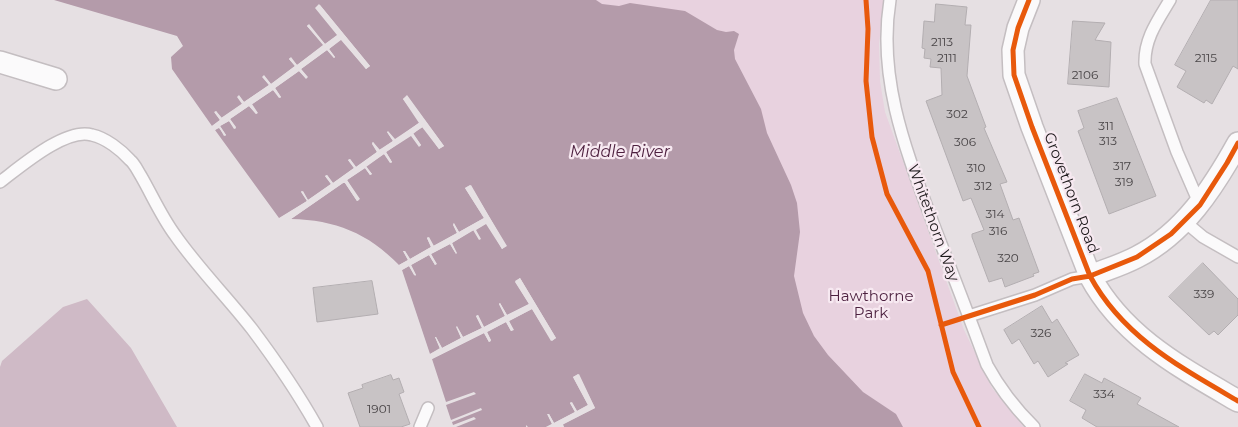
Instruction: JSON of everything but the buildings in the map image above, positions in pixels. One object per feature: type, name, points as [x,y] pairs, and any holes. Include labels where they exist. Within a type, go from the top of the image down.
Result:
[{"type":"street","name":"Grovethorn Road","points":[[1029,0],[1018,28],[1013,50],[1014,75],[1032,127],[1090,276],[1100,294],[1115,314],[1143,341],[1192,374],[1238,401]]},
{"type":"street","points":[[0,62],[56,79]]},
{"type":"street","points":[[1090,276],[1137,257],[1171,234],[1200,205],[1238,143]]},
{"type":"lane","name":"Whitethorn Way","points":[[890,0],[887,39],[889,79],[893,103],[914,172],[987,365],[999,387],[1016,409],[1034,427]]},
{"type":"lane","points":[[1170,0],[1151,33],[1145,52],[1145,64],[1176,152],[1200,205]]},
{"type":"lane","points":[[0,182],[48,147],[64,138],[77,135],[91,134],[132,160],[170,228],[191,257],[276,361],[317,427]]},
{"type":"lane","points":[[1184,221],[1203,237],[1238,257]]},
{"type":"lane","points":[[969,316],[1035,295],[1072,279],[1090,276]]},
{"type":"lane","points":[[420,427],[428,408]]},
{"type":"green space","name":"Hawthorne Park","points":[[570,0],[884,0],[879,44],[880,81],[885,112],[964,330],[992,388],[1024,427],[849,427]]},
{"type":"shaded area","points":[[87,299],[131,348],[177,427],[0,427],[0,367],[2,361],[63,307]]},
{"type":"water","name":"Middle River","points":[[54,0],[596,0],[602,4],[619,6],[630,3],[685,11],[717,30],[734,31],[739,34],[734,50],[735,59],[761,109],[767,133],[791,185],[797,203],[800,232],[794,276],[803,313],[814,336],[828,355],[863,392],[896,414],[903,427],[564,427],[562,425],[595,408],[578,374],[573,377],[588,405],[577,411],[572,402],[570,403],[575,412],[554,423],[549,414],[552,424],[546,427],[528,427],[526,425],[526,427],[456,427],[476,419],[474,417],[453,425],[452,422],[482,410],[481,408],[451,420],[446,405],[476,394],[474,392],[446,402],[432,359],[484,333],[489,342],[491,340],[487,332],[506,322],[511,331],[513,330],[509,321],[532,309],[551,341],[556,338],[520,278],[515,282],[529,304],[507,315],[500,303],[505,316],[484,327],[478,315],[476,316],[482,328],[463,337],[457,327],[461,338],[442,348],[435,337],[440,349],[430,354],[402,270],[409,266],[414,275],[416,275],[411,265],[429,255],[435,265],[431,254],[450,244],[456,254],[452,243],[474,230],[481,239],[475,230],[487,223],[502,249],[506,246],[471,185],[465,188],[484,218],[459,232],[454,224],[457,233],[433,246],[428,237],[431,247],[410,259],[405,251],[403,251],[408,260],[399,265],[375,244],[350,230],[322,222],[291,219],[343,183],[345,183],[357,201],[359,200],[347,180],[365,168],[370,175],[372,174],[366,167],[384,154],[391,163],[386,152],[411,135],[420,146],[413,133],[423,127],[439,149],[444,146],[407,96],[403,99],[420,122],[395,140],[387,132],[393,141],[379,150],[373,142],[372,144],[377,152],[356,167],[350,159],[348,160],[354,168],[333,183],[327,175],[325,176],[331,184],[308,200],[303,191],[301,192],[307,201],[279,218],[215,130],[219,127],[224,136],[226,135],[220,126],[229,121],[235,129],[236,127],[230,119],[249,106],[256,114],[251,105],[273,90],[280,98],[275,88],[299,71],[306,78],[301,69],[327,50],[334,58],[329,49],[341,39],[366,69],[370,66],[320,5],[316,8],[338,35],[325,44],[308,25],[324,45],[297,65],[290,58],[295,66],[271,84],[264,76],[269,85],[244,102],[239,96],[243,103],[221,118],[216,111],[215,113],[220,120],[212,126],[172,69],[171,57],[183,46],[177,36]]},
{"type":"pier","points":[[319,4],[370,66],[366,69],[341,40],[329,49],[334,58],[327,50],[301,69],[308,77],[306,79],[299,71],[275,88],[281,97],[279,98],[273,90],[252,104],[258,113],[256,114],[249,106],[230,119],[236,128],[234,129],[229,121],[220,126],[225,136],[219,128],[215,130],[213,128],[212,126],[220,120],[214,112],[216,111],[222,118],[242,104],[237,97],[239,95],[244,102],[269,85],[262,77],[264,75],[271,84],[295,66],[289,59],[291,57],[297,65],[323,45],[307,26],[309,24],[325,44],[337,35],[315,8]],"holes":[[[319,8],[367,65],[340,37],[273,87],[213,128],[339,36],[340,33]]]},
{"type":"pier","points":[[407,95],[444,146],[439,149],[422,127],[413,134],[421,145],[419,147],[411,136],[386,152],[392,162],[390,163],[384,154],[366,166],[372,174],[370,175],[365,168],[347,180],[360,199],[357,201],[345,183],[343,183],[291,219],[288,219],[422,125],[425,125],[440,145],[407,99],[422,121],[422,124],[285,219],[280,218],[307,201],[301,191],[308,200],[331,184],[325,176],[327,175],[333,183],[354,168],[348,160],[350,159],[356,167],[377,152],[373,142],[380,150],[393,141],[388,131],[395,139],[419,123],[403,99]]},
{"type":"pier","points":[[470,185],[507,246],[502,249],[486,224],[476,230],[481,239],[479,240],[473,230],[452,243],[456,254],[450,244],[431,254],[437,264],[435,265],[429,255],[411,265],[415,276],[409,266],[402,270],[401,268],[486,221],[489,222],[503,245],[470,188],[486,220],[400,267],[399,265],[408,260],[403,251],[405,251],[410,259],[431,247],[427,238],[429,237],[434,246],[457,233],[454,223],[459,232],[484,218],[465,188]]},
{"type":"pier","points":[[520,278],[556,338],[552,341],[532,309],[509,321],[514,330],[511,331],[506,322],[487,332],[491,341],[489,342],[484,333],[432,359],[431,357],[531,306],[430,356],[430,354],[440,348],[435,337],[442,348],[461,338],[457,326],[463,337],[482,328],[476,316],[478,315],[484,327],[505,316],[500,303],[507,315],[529,304],[515,281]],"holes":[[[519,282],[553,337],[534,307],[531,306]]]},
{"type":"pier","points":[[579,374],[595,408],[563,424],[564,427],[561,427],[561,423],[592,407],[591,405],[553,426],[546,427],[552,424],[547,414],[549,414],[554,423],[575,412],[571,402],[577,411],[588,405],[573,377]]},
{"type":"cycle path","points":[[866,0],[868,29],[866,81],[872,137],[887,194],[928,271],[953,372],[979,427]]},
{"type":"cycle path","points":[[1029,0],[1018,28],[1013,50],[1014,75],[1032,127],[1090,276],[1103,297],[1136,333],[1174,363],[1238,401]]},
{"type":"cycle path","points":[[941,325],[1035,295],[1072,279],[1090,276],[1137,257],[1171,234],[1200,205],[1238,143]]}]
